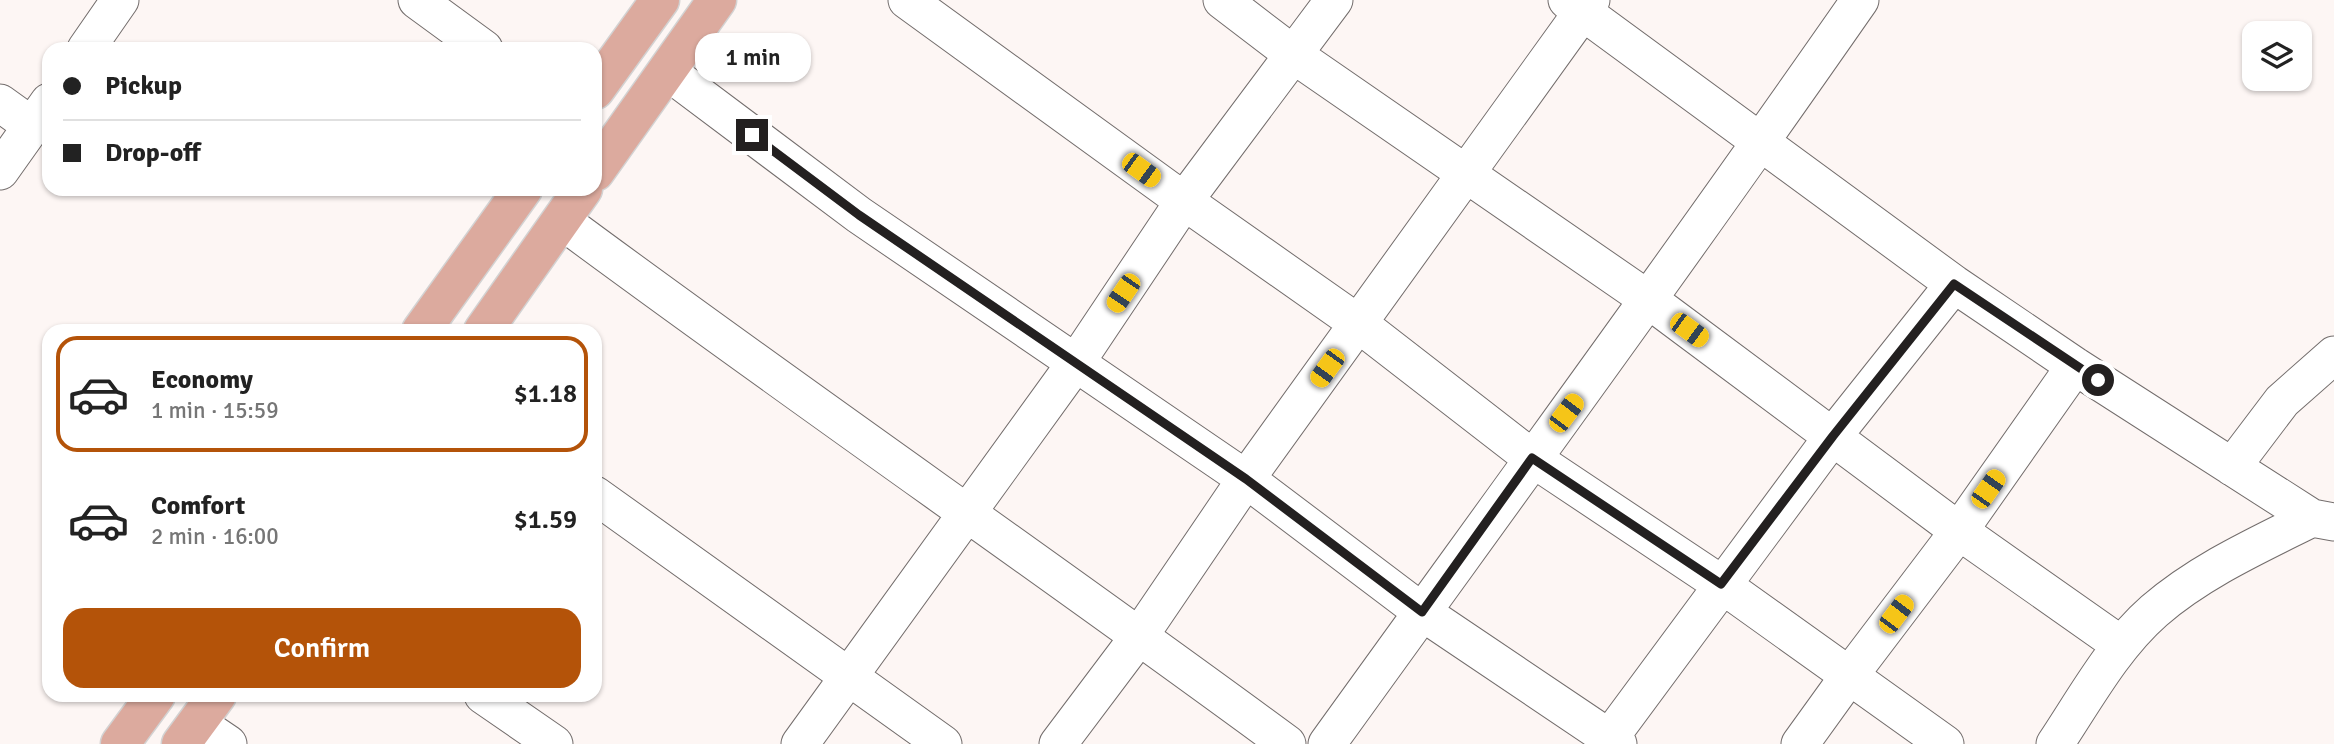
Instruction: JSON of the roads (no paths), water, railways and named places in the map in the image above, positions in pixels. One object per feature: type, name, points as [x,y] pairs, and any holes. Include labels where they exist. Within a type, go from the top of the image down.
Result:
[{"type":"main road","points":[[602,80],[660,0]]},
{"type":"main road","points":[[602,162],[717,0]]},
{"type":"main road","points":[[426,324],[518,196]]},
{"type":"main road","points":[[488,324],[578,196]]},
{"type":"main road","points":[[120,744],[151,702]]},
{"type":"street","points":[[91,42],[120,0]]},
{"type":"street","points":[[417,0],[474,42]]},
{"type":"street","points":[[907,0],[1359,324],[1532,458],[1721,584],[1945,744]]},
{"type":"street","points":[[1222,0],[1294,55],[1649,300],[1959,531],[2121,645]]},
{"type":"street","points":[[800,744],[1077,361],[1184,201],[1334,0]]},
{"type":"street","points":[[1327,744],[1649,300],[1860,0]]},
{"type":"street","points":[[1058,744],[1140,635],[1246,479],[1466,174],[1580,4],[1954,284],[2232,467],[2323,520]]},
{"type":"street","points":[[667,71],[859,215],[1077,361],[1246,479],[1422,612],[1611,742],[1721,584],[1833,436],[1954,284]]},
{"type":"street","points":[[0,103],[41,114],[0,171]]},
{"type":"street","points":[[561,220],[966,513],[1140,635],[1287,744]]},
{"type":"street","points":[[2232,467],[2281,401],[2334,355]]},
{"type":"street","points":[[1800,744],[1959,531],[2075,366]]},
{"type":"street","points":[[602,500],[943,744]]},
{"type":"street","points":[[2055,744],[2121,645],[2153,611],[2179,591],[2245,552],[2323,520]]},
{"type":"street","points":[[493,702],[554,744]]}]
